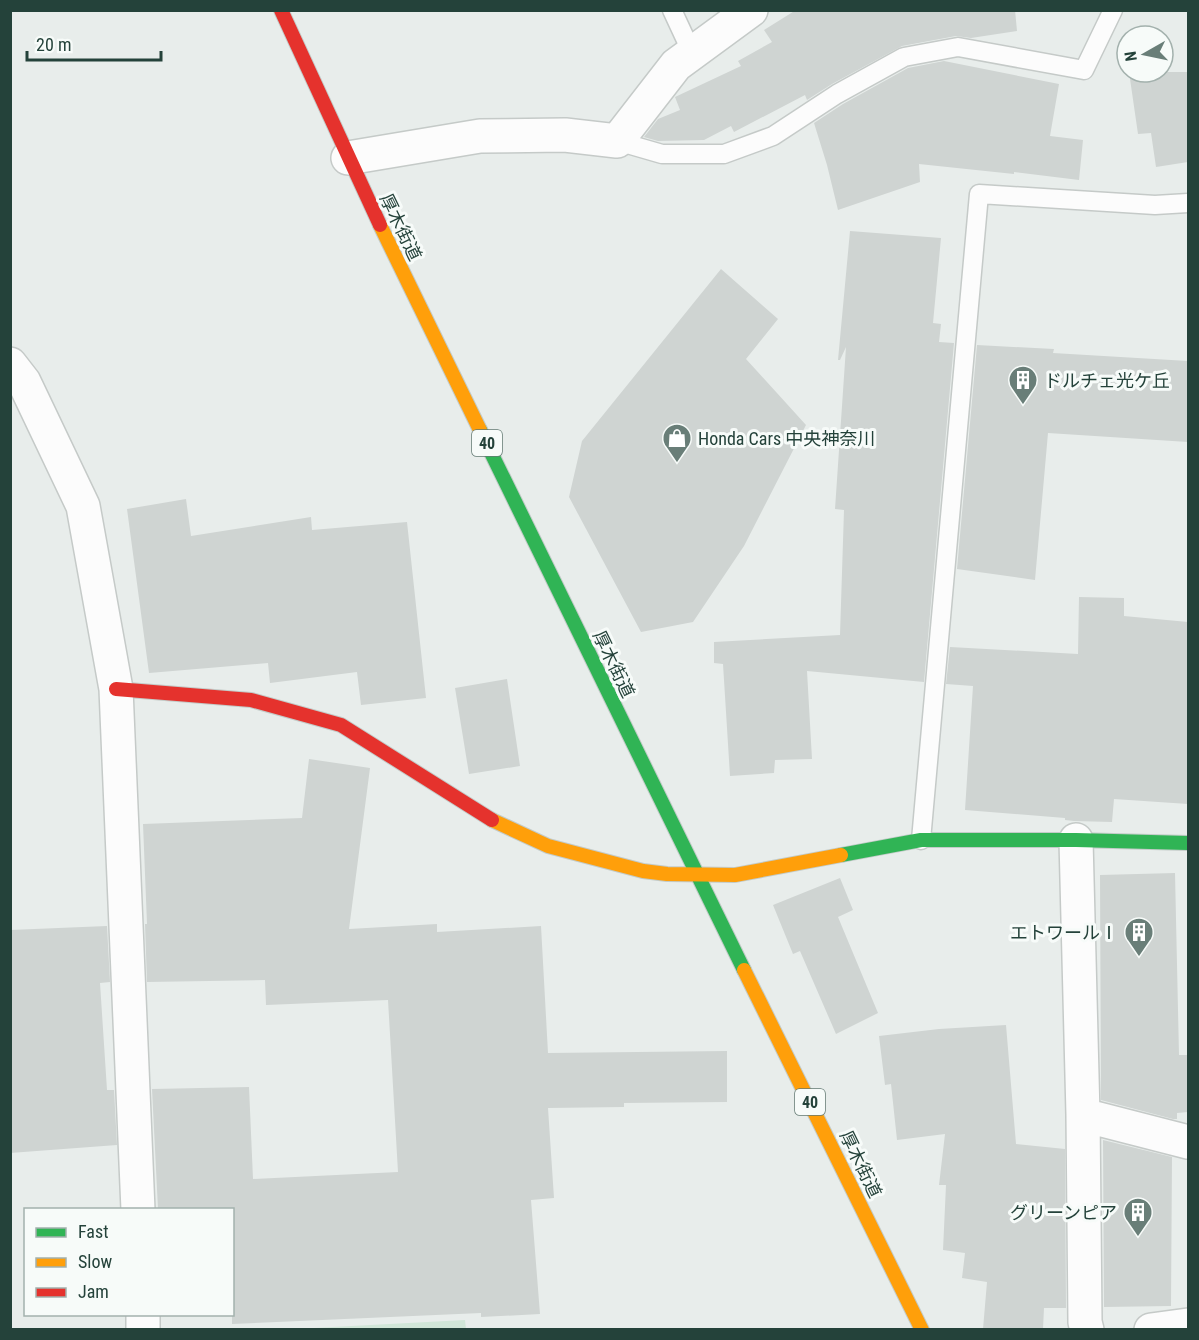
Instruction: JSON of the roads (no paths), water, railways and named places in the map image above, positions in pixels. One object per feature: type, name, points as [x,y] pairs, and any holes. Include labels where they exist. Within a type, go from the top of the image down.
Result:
[{"type":"main road","name":"厚木街道","points":[[280,10],[348,158],[922,1329]]},
{"type":"main road","points":[[116,689],[251,700],[341,725],[492,820],[548,846],[643,872],[735,875],[921,840],[1188,843]]},
{"type":"street","points":[[348,158],[480,136],[565,135],[617,141],[676,65],[751,10]]},
{"type":"street","points":[[15,379],[83,506],[116,689],[138,1208]]},
{"type":"street","points":[[1076,840],[1083,1115],[1084,1322],[1087,1329]]},
{"type":"street","points":[[1083,1115],[1188,1142]]},
{"type":"street","points":[[1151,1329],[1188,1325]]},
{"type":"lane","points":[[672,10],[693,53]]},
{"type":"lane","points":[[617,141],[662,154],[724,154],[773,136],[837,94],[904,57],[958,48],[1084,70],[1113,10]]},
{"type":"lane","points":[[921,840],[979,194],[1155,205],[1188,203]]},
{"type":"place","name":"ドルチェ光ケ丘","points":[[1023,406]]},
{"type":"place","name":"Honda Cars 中央神奈川","points":[[677,464]]},
{"type":"place","name":"エトワールⅠ","points":[[1139,958]]},
{"type":"place","name":"グリーンピア","points":[[1138,1238]]}]
